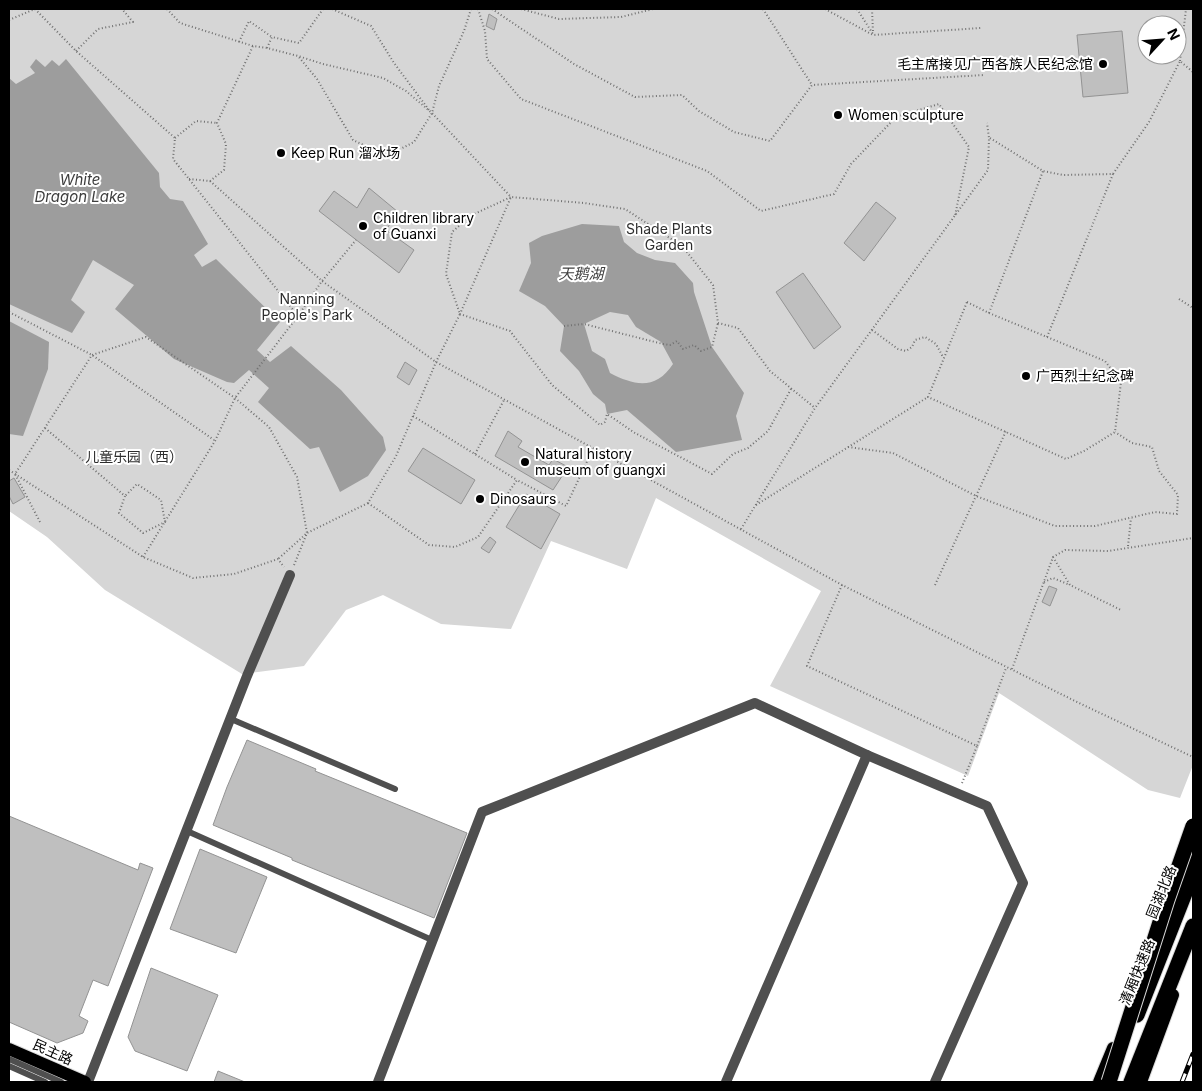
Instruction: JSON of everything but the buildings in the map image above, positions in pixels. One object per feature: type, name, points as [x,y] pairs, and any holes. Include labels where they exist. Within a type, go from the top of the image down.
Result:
[{"type":"highway","points":[[1110,1082],[1167,900],[1193,826]]},
{"type":"highway","name":"清厢快速路","points":[[1110,1082],[1193,873]]},
{"type":"highway","points":[[1131,1082],[1193,926]]},
{"type":"main road","name":"园湖北路","points":[[1100,1082],[1193,852]]},
{"type":"main road","points":[[1142,1082],[1193,939]]},
{"type":"main road","name":"民主路","points":[[9,1049],[86,1082]]},
{"type":"street","points":[[86,1082],[290,574]]},
{"type":"street","points":[[378,1082],[482,812],[755,703],[987,806],[1023,883],[934,1082]]},
{"type":"street","points":[[726,1082],[867,754]]},
{"type":"lane","points":[[231,719],[394,789]]},
{"type":"lane","points":[[186,831],[432,940]]},
{"type":"lane","points":[[9,1058],[61,1082]]},
{"type":"lane","points":[[9,1066],[45,1082]]},
{"type":"lane","points":[[9,1072],[25,1074]]},
{"type":"path","points":[[9,20],[35,9],[76,52],[175,138]]},
{"type":"path","points":[[76,52],[98,29],[133,22],[122,9]]},
{"type":"path","points":[[167,9],[180,23],[239,42],[383,78],[406,91],[432,114],[511,197]]},
{"type":"path","points":[[239,42],[249,21],[272,36],[299,43],[323,9]]},
{"type":"path","points":[[332,9],[371,26],[394,63],[432,114]]},
{"type":"path","points":[[298,56],[317,79],[353,140],[387,156],[414,142],[432,114],[439,86],[464,31],[471,9]]},
{"type":"path","points":[[478,9],[485,30],[487,59],[521,99],[707,171],[761,211],[834,194],[851,164],[896,117],[940,104],[969,147],[955,216]]},
{"type":"path","points":[[492,9],[574,64],[635,97],[682,95],[699,111],[734,132],[770,141],[812,86],[984,75]]},
{"type":"path","points":[[521,9],[559,19],[621,16],[653,9]]},
{"type":"path","points":[[763,9],[812,86]]},
{"type":"path","points":[[825,9],[873,35],[980,28]]},
{"type":"path","points":[[857,9],[873,35]]},
{"type":"path","points":[[872,9],[873,35]]},
{"type":"path","points":[[267,48],[272,36]]},
{"type":"path","points":[[210,181],[224,170],[226,144],[217,123],[253,46]]},
{"type":"path","points":[[1047,337],[1114,174],[1148,122],[1178,65]]},
{"type":"path","points":[[217,123],[196,121],[175,138],[173,159],[298,316]]},
{"type":"path","points":[[741,529],[815,408],[988,170],[990,138],[986,123]]},
{"type":"path","points":[[990,138],[1043,172],[1063,175],[1114,174]]},
{"type":"path","points":[[989,313],[1043,172]]},
{"type":"path","points":[[190,180],[210,181],[322,281],[436,362],[842,585],[1193,757]]},
{"type":"path","points":[[9,470],[143,557],[193,578],[234,574],[278,558],[307,533],[368,503],[396,456],[436,362],[460,314],[511,197]]},
{"type":"path","points":[[460,314],[446,274],[452,232],[472,215],[511,197],[584,203],[625,209],[682,246],[713,285],[718,323],[712,347],[701,351],[694,344],[682,349],[677,341],[670,345],[584,324],[564,326]]},
{"type":"path","points":[[143,557],[215,440],[236,398],[322,281],[356,240]]},
{"type":"path","points":[[1179,299],[1193,308]]},
{"type":"path","points":[[756,505],[928,397],[967,302],[1105,361],[1121,382],[1115,432]]},
{"type":"path","points":[[9,312],[92,355],[215,440]]},
{"type":"path","points":[[460,314],[510,331],[552,385],[600,425],[605,422],[607,414],[635,433],[712,474],[733,454],[748,448],[768,432],[791,389]]},
{"type":"path","points":[[718,323],[738,328],[770,371],[815,408]]},
{"type":"path","points":[[872,330],[898,349],[906,351],[912,347],[915,340],[925,338],[936,344],[943,357]]},
{"type":"path","points":[[15,474],[92,355],[146,337],[236,398],[269,427],[297,476],[307,533],[290,574]]},
{"type":"path","points":[[928,397],[1066,459],[1084,451],[1115,432]]},
{"type":"path","points":[[475,454],[504,400]]},
{"type":"path","points":[[413,416],[517,480],[566,506],[593,448]]},
{"type":"path","points":[[45,428],[125,496]]},
{"type":"path","points":[[936,584],[1006,431]]},
{"type":"path","points":[[848,447],[893,452],[976,496],[1055,526],[1095,526],[1155,512],[1178,514],[1178,495],[1159,471],[1152,448],[1132,443],[1115,432]]},
{"type":"path","points":[[15,474],[40,522]]},
{"type":"path","points":[[368,503],[429,545],[455,547],[478,537],[517,480]]},
{"type":"path","points":[[137,484],[162,500],[165,522],[143,533],[119,513],[125,496],[137,484]]},
{"type":"path","points":[[1128,547],[1131,518]]},
{"type":"path","points":[[1012,669],[1053,557],[1065,550],[1108,550],[1193,538]]},
{"type":"path","points":[[1053,557],[1070,585]]},
{"type":"path","points":[[278,558],[290,574]]},
{"type":"path","points":[[1044,582],[1053,578],[1121,610]]},
{"type":"path","points":[[842,585],[807,666],[977,746]]},
{"type":"path","points":[[959,793],[1007,667]]},
{"type":"green space","name":"Nanning People's Park","points":[[9,9],[1193,9],[1193,765],[1180,798],[1148,790],[999,693],[968,776],[770,686],[821,591],[656,498],[627,569],[551,541],[511,629],[441,624],[383,595],[346,610],[304,666],[242,674],[105,590],[47,537],[9,511]]},
{"type":"water","name":"White Dragon Lake","points":[[36,59],[45,67],[52,60],[59,66],[66,59],[159,173],[160,187],[170,199],[183,201],[208,244],[194,255],[202,267],[216,259],[280,322],[257,350],[270,362],[291,346],[341,390],[383,437],[386,450],[368,476],[340,492],[319,447],[310,449],[258,402],[269,388],[249,370],[234,383],[227,382],[174,359],[115,309],[134,285],[93,260],[71,300],[85,312],[72,333],[9,304],[9,78],[16,84],[35,73],[30,67]]},
{"type":"water","name":"天鹅湖","points":[[582,224],[619,226],[624,242],[637,253],[655,260],[675,263],[693,283],[694,292],[712,347],[744,393],[736,416],[742,440],[676,452],[627,410],[607,414],[605,404],[593,394],[579,371],[560,351],[564,326],[545,306],[519,291],[531,263],[529,243],[542,236]],"holes":[[[610,312],[628,315],[636,327],[661,342],[673,364],[666,372],[652,382],[636,383],[610,373],[605,359],[592,351],[584,324]]]},
{"type":"water","points":[[9,321],[49,342],[48,369],[23,436],[9,434]]},
{"type":"railway","points":[[1182,1082],[1193,1054]]},
{"type":"place","name":"毛主席接见广西各族人民纪念馆","points":[[1103,64]]},
{"type":"place","name":"Women sculpture","points":[[838,115]]},
{"type":"place","name":"Keep Run 溜冰场","points":[[281,153]]},
{"type":"place","name":"Children library of Guanxi","points":[[363,226]]},
{"type":"place","name":"广西烈士纪念碑","points":[[1026,376]]},
{"type":"place","name":"Natural history museum of guangxi","points":[[525,462]]},
{"type":"place","name":"Dinosaurs","points":[[480,499]]},
{"type":"park label","name":"Shade Plants Garden","points":[[669,237]]},
{"type":"park label","name":"儿童乐园（西）","points":[[134,457]]}]
